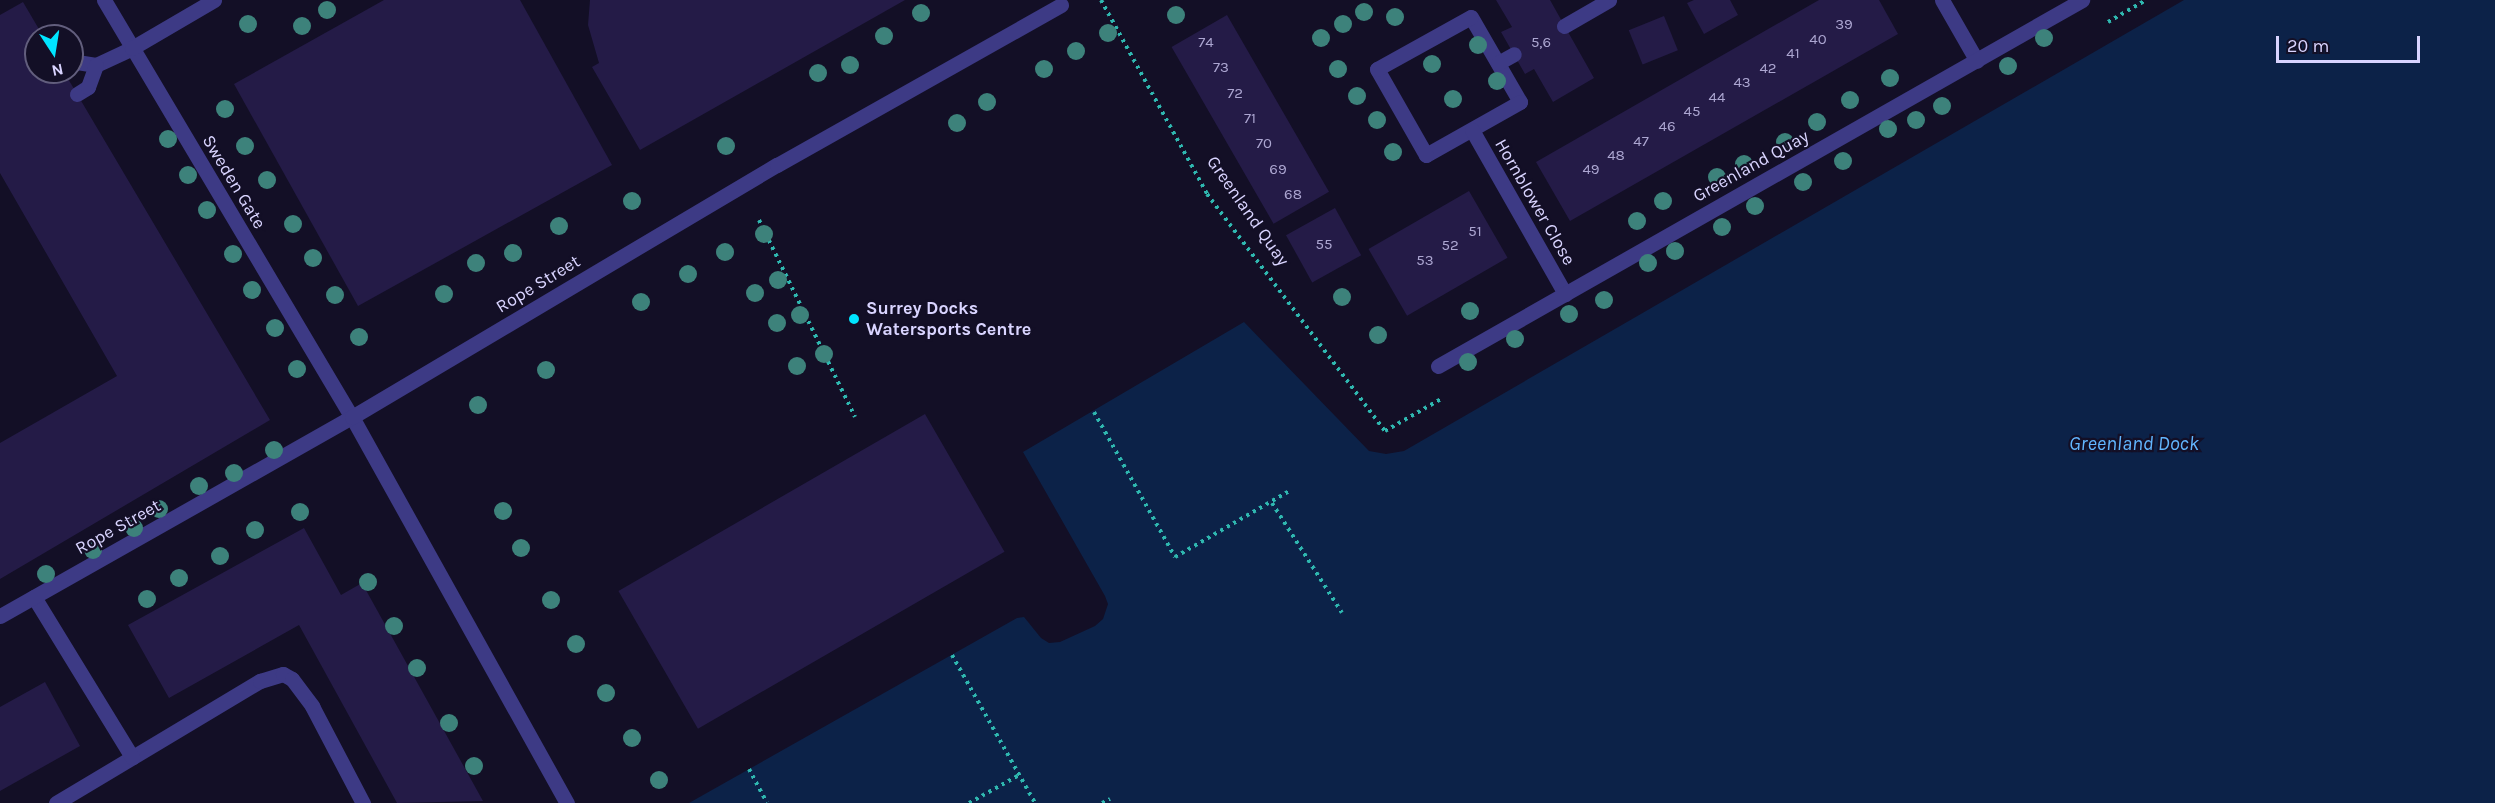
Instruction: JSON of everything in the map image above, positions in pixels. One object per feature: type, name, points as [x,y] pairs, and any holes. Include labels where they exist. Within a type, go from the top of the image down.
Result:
[{"type":"street","name":"Sweden Gate","points":[[105,0],[352,417],[567,803]]},
{"type":"street","points":[[84,63],[96,65],[132,48],[213,0]]},
{"type":"street","points":[[1564,26],[1609,0]]},
{"type":"street","points":[[1942,0],[1977,61]]},
{"type":"street","name":"Greenland Quay","points":[[1438,366],[2082,0]]},
{"type":"street","name":"Rope Street","points":[[0,616],[352,417],[787,159],[1061,5]]},
{"type":"street","points":[[1471,16],[1520,102],[1472,130],[1426,155],[1377,69],[1471,16]]},
{"type":"street","points":[[1498,63],[1514,54]]},
{"type":"street","points":[[77,94],[88,87],[96,65]]},
{"type":"street","name":"Hornblower Close","points":[[1472,130],[1565,294]]},
{"type":"street","points":[[34,597],[132,757]]},
{"type":"street","points":[[56,803],[260,681],[283,674],[292,680],[312,706],[363,803]]},
{"type":"path","name":"Greenland Quay","points":[[1101,0],[1207,194],[1385,431]]},
{"type":"path","points":[[759,220],[855,417]]},
{"type":"path","points":[[1094,412],[1175,557],[1291,490]]},
{"type":"path","points":[[1272,503],[1342,613]]},
{"type":"path","points":[[952,654],[1035,803]]},
{"type":"path","points":[[748,769],[767,803]]},
{"type":"path","points":[[969,803],[1019,775]]},
{"type":"path","points":[[1102,803],[1110,799]]},
{"type":"water","name":"Greenland Dock","points":[[2184,0],[2495,0],[2495,803],[689,803],[1017,618],[1024,617],[1041,638],[1049,643],[1060,642],[1095,626],[1103,619],[1108,604],[1105,596],[1023,452],[1244,322],[1369,451],[1386,454],[1404,451]]},
{"type":"building","points":[[384,0],[520,0],[612,165],[358,306],[234,84]]},
{"type":"building","points":[[590,0],[905,0],[640,150],[592,67],[599,63],[588,25]]},
{"type":"building","points":[[1496,0],[1550,0],[1594,78],[1553,102],[1534,69],[1525,74],[1501,32],[1512,27]]},
{"type":"building","points":[[1694,0],[1730,0],[1738,15],[1704,34],[1687,3]]},
{"type":"building","points":[[1819,0],[1879,0],[1898,34],[1570,221],[1536,162]]},
{"type":"building","points":[[23,2],[36,24],[24,24],[24,84],[71,84],[270,420],[0,579],[0,443],[117,376],[0,173],[0,15]]},
{"type":"building","points":[[1227,15],[1329,192],[1274,224],[1172,47]]},
{"type":"building","points":[[1664,16],[1678,50],[1643,65],[1629,30]]},
{"type":"building","points":[[1469,191],[1508,258],[1407,316],[1369,249]]},
{"type":"building","points":[[1335,208],[1361,255],[1312,282],[1286,235]]},
{"type":"building","points":[[925,414],[1004,552],[698,729],[618,591]]},
{"type":"building","points":[[304,528],[341,595],[362,583],[483,801],[397,803],[299,625],[169,698],[128,625]]},
{"type":"building","points":[[45,682],[80,746],[0,791],[0,707]]},
{"type":"place","name":"Surrey Docks Watersports Centre","points":[[854,319]]}]
